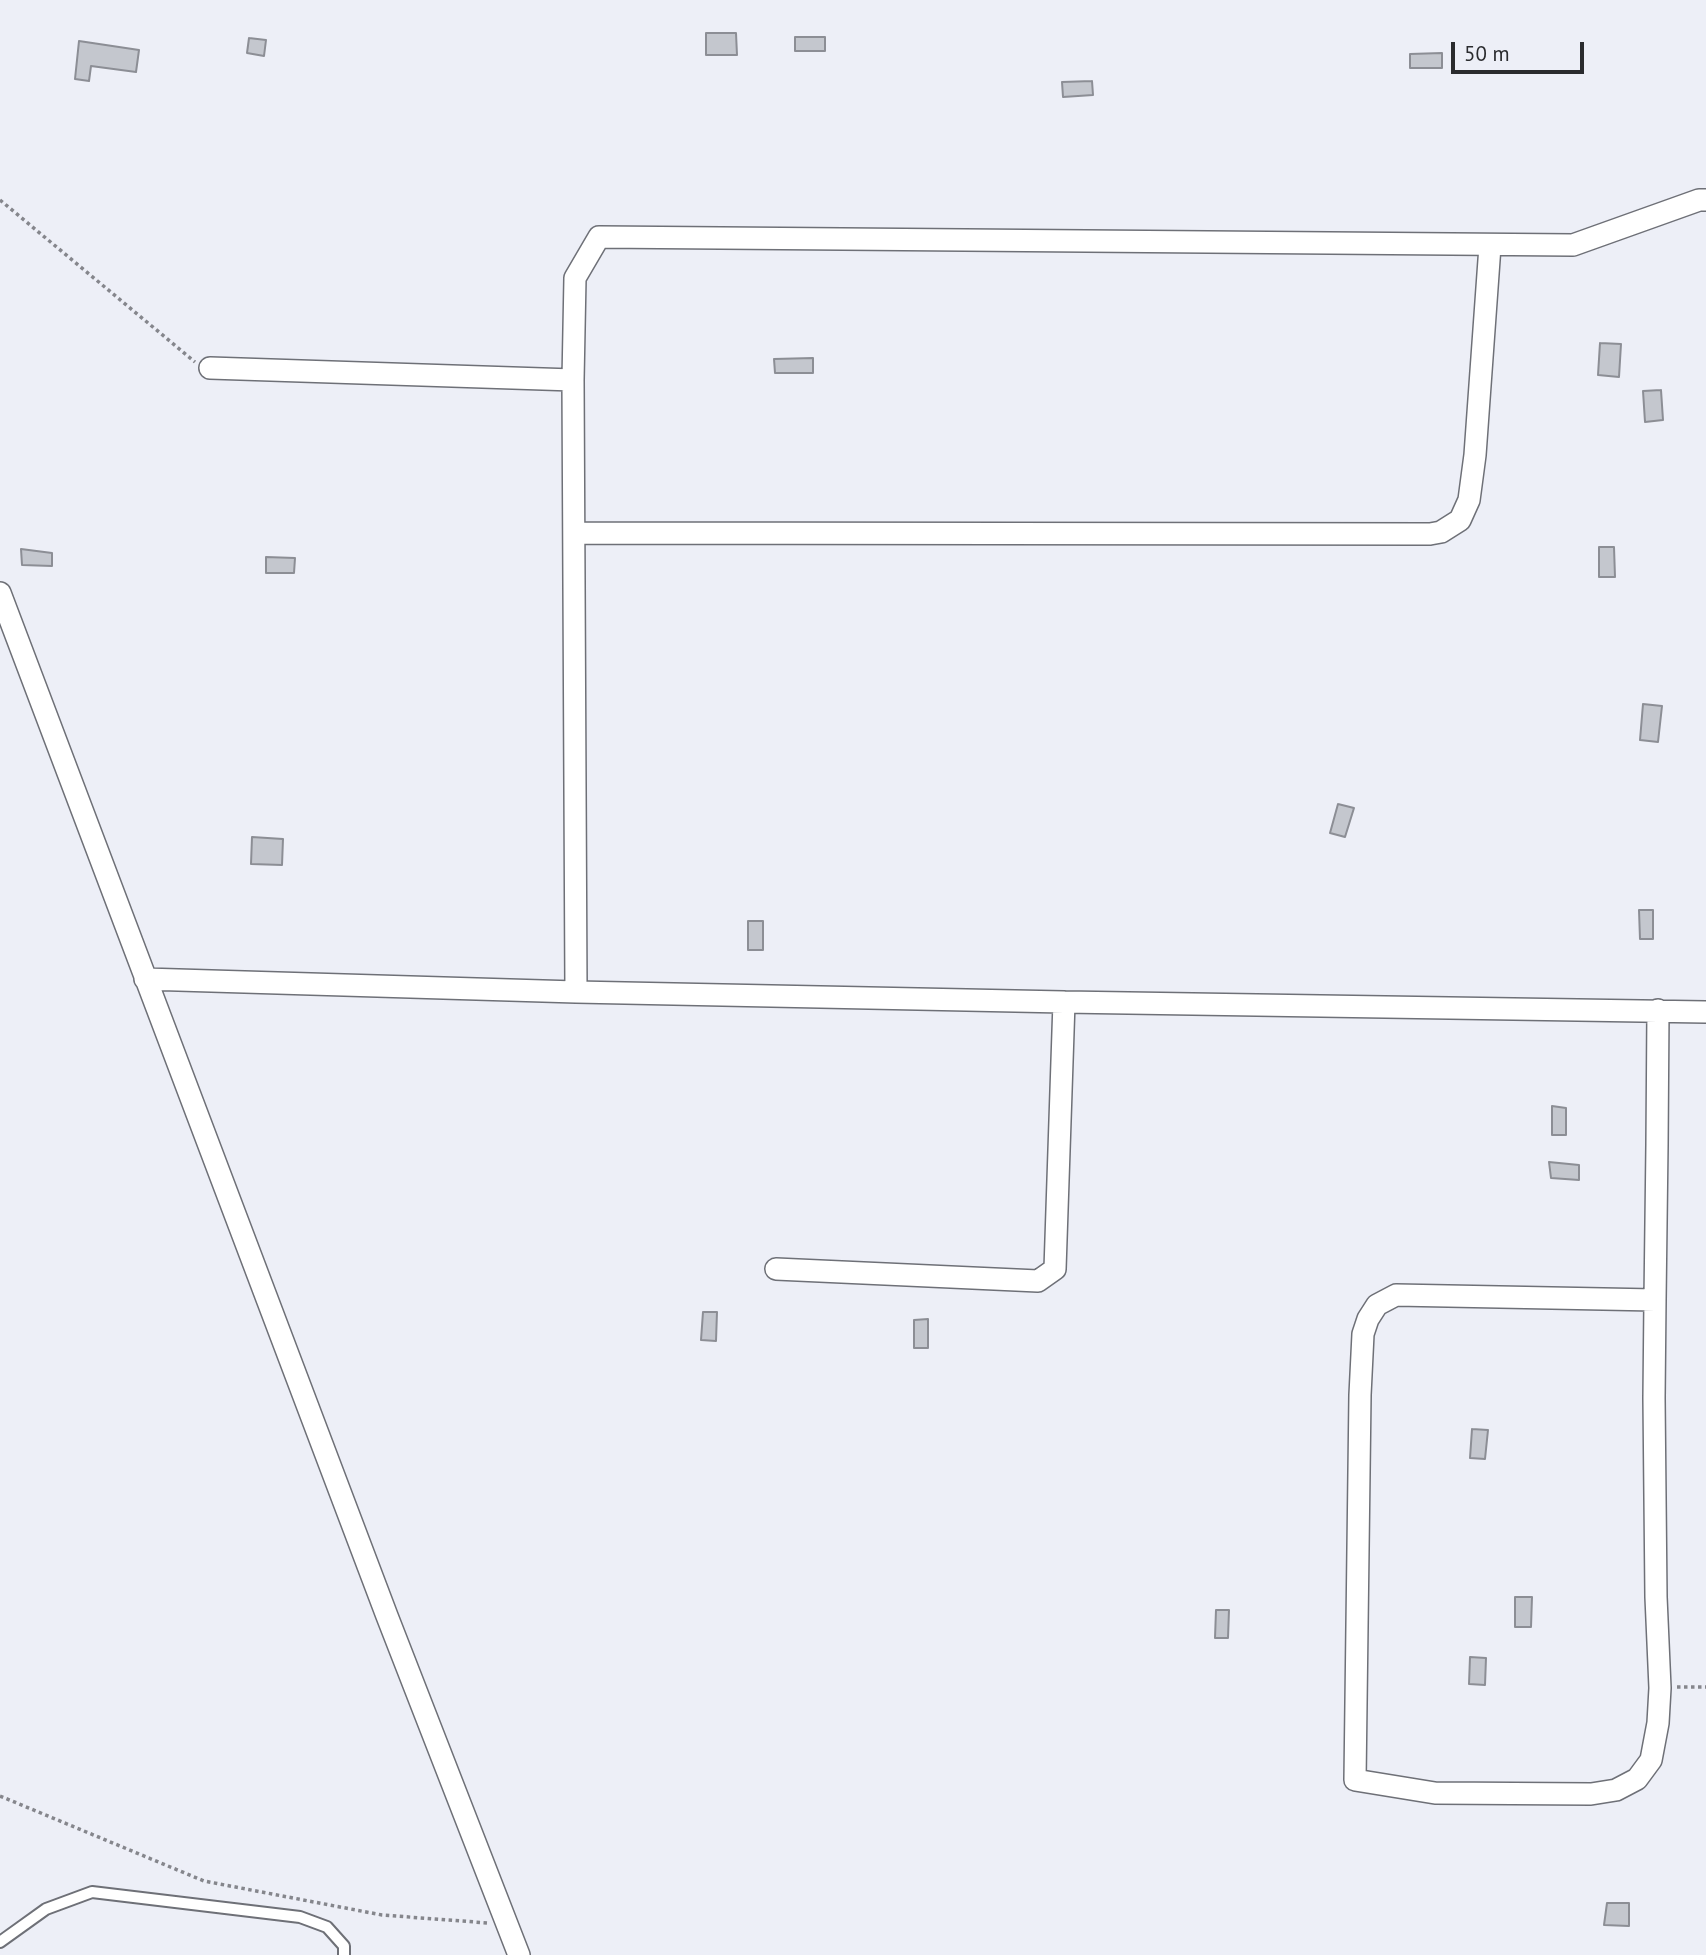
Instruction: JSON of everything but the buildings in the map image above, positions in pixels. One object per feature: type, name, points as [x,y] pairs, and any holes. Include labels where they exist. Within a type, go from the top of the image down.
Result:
[{"type":"street","points":[[576,992],[573,380],[575,278],[599,237],[1573,245],[1699,200],[1706,200]]},
{"type":"street","points":[[575,533],[1441,533],[1460,520],[1469,500],[1475,455],[1490,246]]},
{"type":"street","points":[[210,368],[573,380]]},
{"type":"street","points":[[0,593],[377,1590],[519,1955]]},
{"type":"street","points":[[145,979],[576,992],[1706,1012]]},
{"type":"street","points":[[776,1269],[1038,1280],[1055,1269],[1065,1002]]},
{"type":"street","points":[[1655,1300],[1396,1295],[1377,1305],[1368,1319],[1363,1334],[1360,1395],[1355,1780],[1435,1793],[1591,1794],[1616,1790],[1637,1779],[1651,1760],[1658,1723],[1660,1688],[1655,1584],[1658,1010]]},
{"type":"lane","points":[[0,1942],[46,1909],[92,1892],[300,1917],[327,1927],[344,1946],[344,1955]]},
{"type":"path","points":[[0,200],[192,360],[210,368]]},
{"type":"path","points":[[1660,1688],[1706,1687]]},
{"type":"path","points":[[0,1797],[204,1881],[382,1914],[507,1924]]}]
